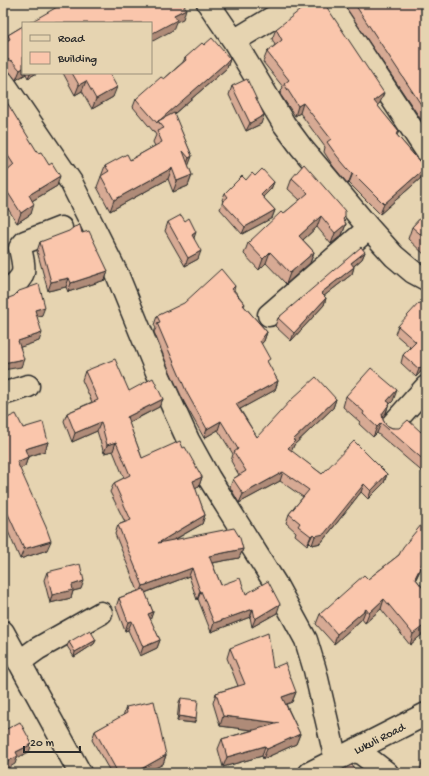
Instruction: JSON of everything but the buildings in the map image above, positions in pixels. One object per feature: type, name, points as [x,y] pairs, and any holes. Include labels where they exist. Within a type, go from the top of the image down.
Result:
[{"type":"street","points":[[208,3],[234,41],[284,124],[301,147],[394,256],[413,272],[426,279]]},
{"type":"street","points":[[234,41],[297,3]]},
{"type":"street","points":[[329,3],[426,150]]},
{"type":"street","points":[[3,82],[71,182],[117,274],[157,372],[188,440],[209,478],[275,583],[306,640],[315,670],[336,760]]},
{"type":"street","points":[[3,295],[23,275],[24,267],[20,248],[25,242],[61,228]]},
{"type":"street","points":[[269,315],[369,228]]},
{"type":"street","points":[[3,394],[28,386]]},
{"type":"street","points":[[391,426],[426,387]]},
{"type":"street","points":[[19,662],[37,649],[101,612]]},
{"type":"street","points":[[3,632],[80,773]]},
{"type":"street","name":"Lukuli Road","points":[[310,773],[426,714]]},
{"type":"street","points":[[357,750],[387,773]]}]
